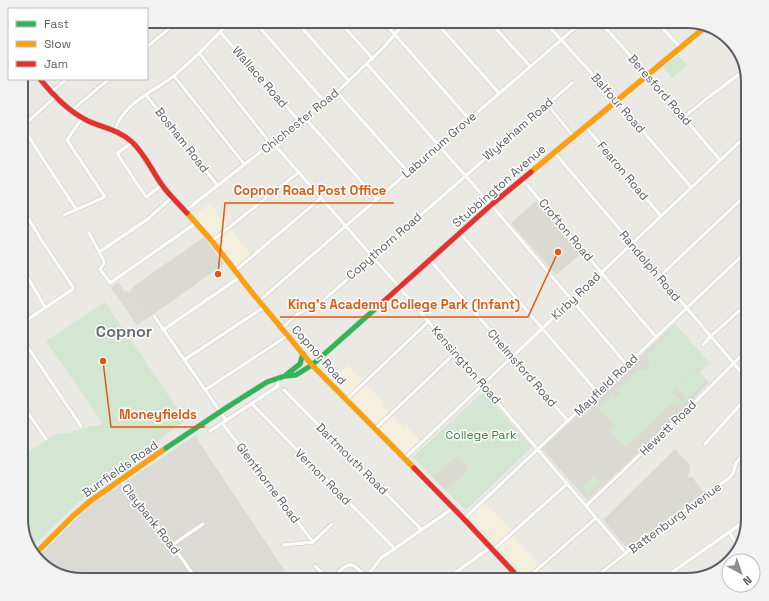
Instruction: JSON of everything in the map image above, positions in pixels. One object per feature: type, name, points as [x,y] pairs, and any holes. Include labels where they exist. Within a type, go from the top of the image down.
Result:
[{"type":"street","points":[[148,46],[170,28]]},
{"type":"street","points":[[116,130],[124,113],[146,95],[174,76],[224,28]]},
{"type":"street","points":[[260,28],[325,102]]},
{"type":"street","points":[[302,28],[349,81]]},
{"type":"street","points":[[345,28],[373,59]]},
{"type":"street","points":[[389,28],[469,119]]},
{"type":"street","name":"Chichester Road","points":[[185,211],[325,102],[373,59],[400,28]]},
{"type":"street","points":[[441,28],[499,93]]},
{"type":"street","points":[[495,28],[530,66]]},
{"type":"street","name":"Balfour Road","points":[[550,28],[616,100],[691,188]]},
{"type":"street","name":"Laburnum Grove","points":[[259,301],[575,28]]},
{"type":"street","name":"Beresford Road","points":[[605,28],[648,74],[720,160]]},
{"type":"street","points":[[662,28],[680,47]]},
{"type":"street","name":"Stubbington Avenue","points":[[312,365],[522,179],[701,30]]},
{"type":"street","name":"Wallace Road","points":[[220,32],[300,122]]},
{"type":"street","name":"Kensington Road","points":[[199,52],[272,143],[400,287],[428,322],[626,553]]},
{"type":"street","points":[[367,64],[439,145],[627,365]]},
{"type":"street","points":[[684,117],[741,73]]},
{"type":"street","points":[[174,76],[245,165]]},
{"type":"street","name":"Copnor Road","points":[[41,80],[55,97],[71,112],[82,118],[116,130],[132,142],[172,197],[212,241],[312,365],[464,518],[515,573]]},
{"type":"street","points":[[51,92],[66,80]]},
{"type":"street","points":[[71,112],[108,80]]},
{"type":"street","name":"Wykeham Road","points":[[465,176],[572,82]]},
{"type":"street","points":[[336,92],[408,172]]},
{"type":"street","name":"Bosham Road","points":[[146,95],[218,186]]},
{"type":"street","points":[[28,119],[55,97]]},
{"type":"street","points":[[547,104],[573,136]]},
{"type":"street","points":[[64,215],[105,197],[67,140],[82,118]]},
{"type":"street","points":[[305,118],[377,199]]},
{"type":"street","name":"Fearon Road","points":[[585,126],[661,216]]},
{"type":"street","points":[[28,134],[76,210]]},
{"type":"street","name":"Kirby Road","points":[[404,459],[741,140]]},
{"type":"street","points":[[132,142],[118,153],[118,155],[146,197],[162,184]]},
{"type":"street","name":"Randolph Road","points":[[554,152],[659,277],[741,371]]},
{"type":"street","points":[[212,241],[299,172]]},
{"type":"street","name":"Copythorn Road","points":[[282,328],[299,313],[319,304],[465,176]]},
{"type":"street","name":"Crofton Road","points":[[522,179],[656,337]]},
{"type":"street","points":[[99,252],[148,219],[172,197]]},
{"type":"street","points":[[235,271],[321,198]]},
{"type":"street","points":[[659,277],[741,200]]},
{"type":"street","points":[[28,218],[42,241],[73,285],[73,288],[28,319]]},
{"type":"street","points":[[89,233],[104,262],[100,269],[109,282],[112,283],[196,223]]},
{"type":"street","points":[[460,233],[598,393]]},
{"type":"street","name":"Mayfield Road","points":[[464,518],[741,257]]},
{"type":"street","name":"Chelmsford Road","points":[[430,260],[568,421]]},
{"type":"street","points":[[163,330],[240,277]]},
{"type":"street","points":[[28,278],[45,307]]},
{"type":"street","points":[[184,360],[264,307]]},
{"type":"street","points":[[703,345],[741,309]]},
{"type":"street","name":"Glenthorne Road","points":[[154,316],[205,390],[224,422],[313,542]]},
{"type":"street","points":[[347,399],[428,322]]},
{"type":"street","points":[[205,390],[288,336]]},
{"type":"street","points":[[28,348],[81,426]]},
{"type":"street","points":[[375,429],[455,353]]},
{"type":"street","name":"Burrfields Road","points":[[285,376],[302,364],[304,359],[303,354]]},
{"type":"street","name":"Hewett Road","points":[[586,506],[741,356]]},
{"type":"street","name":"Burrfields Road","points":[[39,551],[84,506],[166,448],[260,386],[278,378],[296,375],[312,365]]},
{"type":"street","points":[[210,431],[278,386],[278,378]]},
{"type":"street","name":"Dartmouth Road","points":[[284,390],[421,529]]},
{"type":"street","name":"Vernon Road","points":[[252,404],[395,549]]},
{"type":"street","points":[[705,444],[741,404]]},
{"type":"street","points":[[28,413],[46,439]]},
{"type":"street","name":"Battenburg Avenue","points":[[601,573],[729,478],[733,473],[736,463],[741,457]]},
{"type":"street","name":"Claybank Road","points":[[120,480],[172,545],[192,573]]},
{"type":"street","points":[[455,573],[492,548],[567,484]]},
{"type":"street","points":[[369,573],[379,560],[421,529],[453,508]]},
{"type":"street","points":[[532,573],[596,518]]},
{"type":"street","points":[[172,545],[203,524]]},
{"type":"street","points":[[284,545],[313,542],[332,524]]},
{"type":"street","points":[[671,573],[740,524]]},
{"type":"street","points":[[729,532],[736,542]]},
{"type":"street","points":[[338,573],[344,566],[348,565],[353,566],[363,573]]},
{"type":"street","points":[[315,566],[322,573]]},
{"type":"shaded area","points":[[536,201],[581,254],[556,275],[511,223]]},
{"type":"shaded area","points":[[210,203],[251,255],[236,267],[194,216]]},
{"type":"shaded area","points":[[204,237],[224,264],[148,318],[130,292],[134,286]]},
{"type":"shaded area","points":[[118,282],[124,291],[130,292],[148,318],[137,325],[111,288]]},
{"type":"shaded area","points":[[675,324],[709,363],[699,373],[709,382],[676,417],[587,500],[542,449]]},
{"type":"shaded area","points":[[348,365],[383,402],[382,405],[404,428],[407,426],[420,440],[405,454],[332,380]]},
{"type":"shaded area","points":[[196,435],[199,442],[286,573],[82,573],[65,570],[49,562],[42,554],[88,507]]},
{"type":"shaded area","points":[[675,449],[691,466],[688,477],[692,477],[704,493],[627,548],[603,520]]},
{"type":"shaded area","points":[[457,455],[470,469],[446,491],[432,477]]},
{"type":"shaded area","points":[[485,502],[514,533],[512,535],[547,573],[522,573],[469,516]]},
{"type":"green space","points":[[678,55],[687,65],[672,78],[663,67]]},
{"type":"green space","points":[[105,302],[185,420],[79,502],[35,544],[30,533],[28,522],[28,453],[54,435],[101,425],[102,422],[46,341]]},
{"type":"green space","points":[[676,325],[709,363],[700,372],[696,368],[672,392],[682,401],[680,403],[673,403],[626,447],[610,432],[615,426],[598,408],[613,394],[616,397],[620,394],[617,390],[638,370],[649,369],[648,352]]},
{"type":"green space","points":[[695,370],[706,381],[685,403],[683,402],[686,398],[677,388]]},
{"type":"green space","name":"College Park","points":[[483,392],[532,447],[466,510],[446,491],[470,468],[456,455],[432,477],[413,457]]},
{"type":"green space","points":[[594,475],[600,482],[588,494],[581,487]]},
{"type":"railway","points":[[28,173],[294,573]]},
{"type":"traffic: fast","points":[[229,406],[267,382],[285,376],[296,375],[312,365],[383,302]]},
{"type":"traffic: fast","points":[[286,375],[300,364],[303,354]]},
{"type":"traffic: fast","points":[[166,448],[229,406]]},
{"type":"traffic: slow","points":[[531,172],[701,30]]},
{"type":"traffic: slow","points":[[187,213],[212,241],[312,365],[414,468]]},
{"type":"traffic: slow","points":[[38,550],[89,502],[166,448]]},
{"type":"traffic: jam","points":[[41,80],[56,97],[74,113],[88,121],[117,132],[132,142],[145,157],[158,180],[187,213]]},
{"type":"traffic: jam","points":[[383,302],[491,205],[531,172]]},
{"type":"traffic: jam","points":[[414,468],[514,573]]},
{"type":"place","name":"King's Academy College Park (Infant)","points":[[558,252]]},
{"type":"place","name":"Copnor Road Post Office","points":[[218,274]]},
{"type":"place","name":"Moneyfields","points":[[103,361]]},
{"type":"district","name":"Copnor","points":[[124,331]]}]
